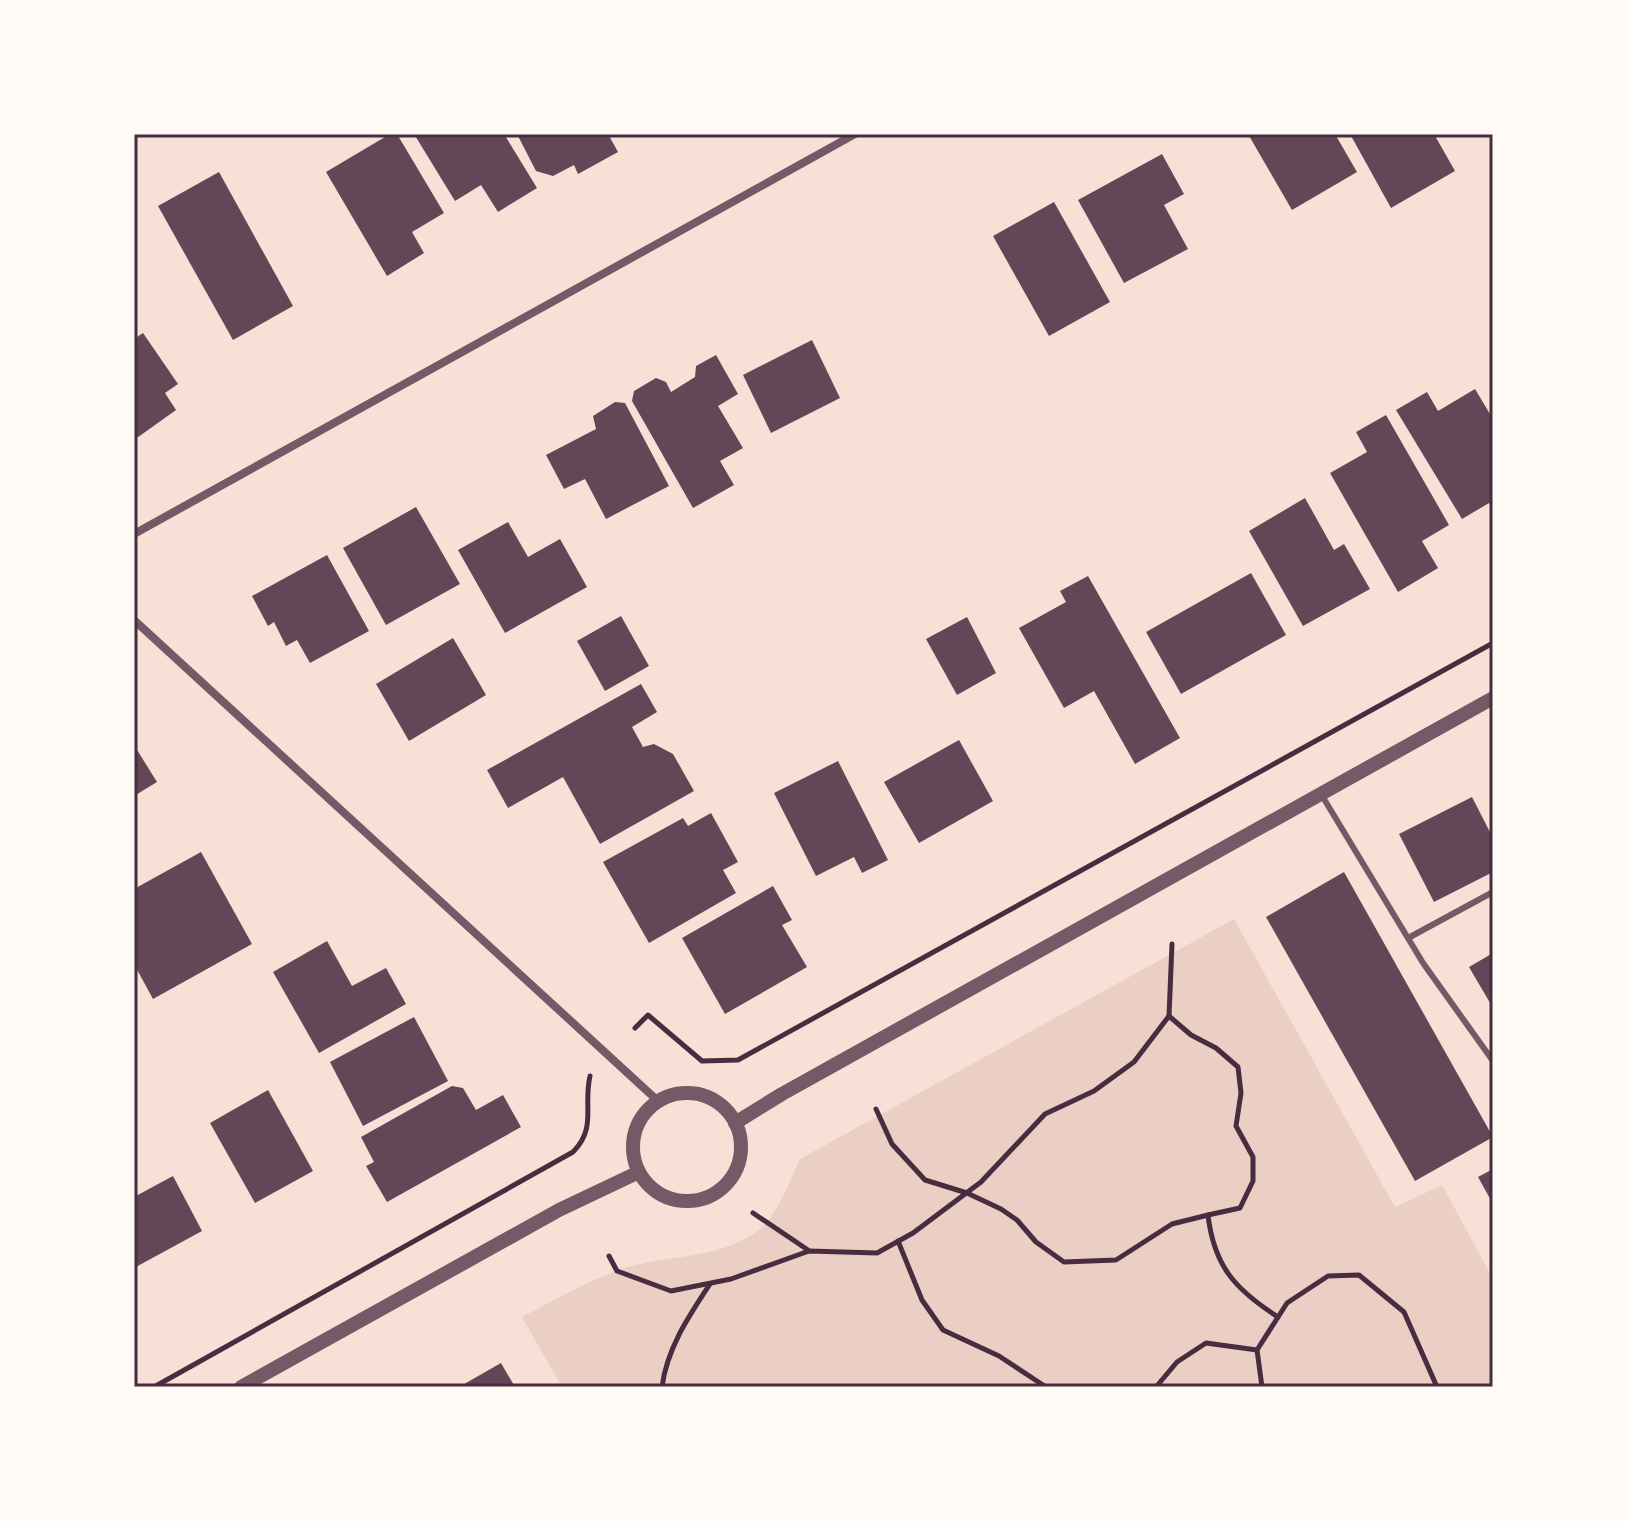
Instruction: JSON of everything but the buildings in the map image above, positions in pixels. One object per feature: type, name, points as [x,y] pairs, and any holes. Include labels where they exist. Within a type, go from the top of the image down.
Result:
[{"type":"street","points":[[134,534],[855,134]]},
{"type":"street","points":[[134,620],[658,1101]]},
{"type":"street","points":[[735,1123],[796,1086],[1493,698]]},
{"type":"street","points":[[674,1095],[709,1098],[725,1109],[735,1123],[741,1141],[739,1159],[733,1176],[720,1190],[695,1200],[668,1198],[653,1189],[639,1172],[633,1144],[637,1128],[645,1112],[658,1101],[674,1095]]},
{"type":"street","points":[[241,1387],[559,1210],[639,1172]]},
{"type":"lane","points":[[1321,794],[1423,963],[1493,1061]]},
{"type":"lane","points":[[1410,937],[1493,892]]},
{"type":"path","points":[[635,1028],[648,1015],[686,1051],[702,1061],[738,1060],[1493,643]]},
{"type":"path","points":[[609,1256],[617,1271],[671,1291],[711,1283],[809,1251],[877,1253],[967,1193],[1045,1114],[1094,1091],[1134,1062],[1169,1016],[1172,944]]},
{"type":"path","points":[[876,1109],[892,1144],[925,1180],[967,1193],[1017,1220],[1036,1242],[1064,1262],[1116,1260],[1172,1224],[1240,1208],[1253,1181],[1253,1157],[1236,1126],[1241,1093],[1238,1067],[1169,1016]]},
{"type":"path","points":[[154,1387],[573,1152],[588,1134],[591,1115],[585,1099],[591,1072]]},
{"type":"path","points":[[753,1213],[809,1251]]},
{"type":"path","points":[[1208,1215],[1211,1243],[1234,1285],[1278,1317]]},
{"type":"path","points":[[898,1241],[922,1300],[943,1330],[999,1356],[1046,1387]]},
{"type":"path","points":[[1262,1387],[1257,1350],[1287,1303],[1328,1276],[1359,1275],[1404,1312],[1435,1386]]},
{"type":"path","points":[[662,1387],[664,1371],[684,1323],[711,1283]]},
{"type":"path","points":[[1156,1387],[1177,1362],[1206,1343],[1257,1350]]},
{"type":"shaded area","points":[[1234,919],[1395,1207],[1442,1185],[1493,1279],[1493,1387],[562,1387],[522,1317],[616,1271],[709,1252],[745,1239],[761,1228],[773,1213],[800,1159]]}]
